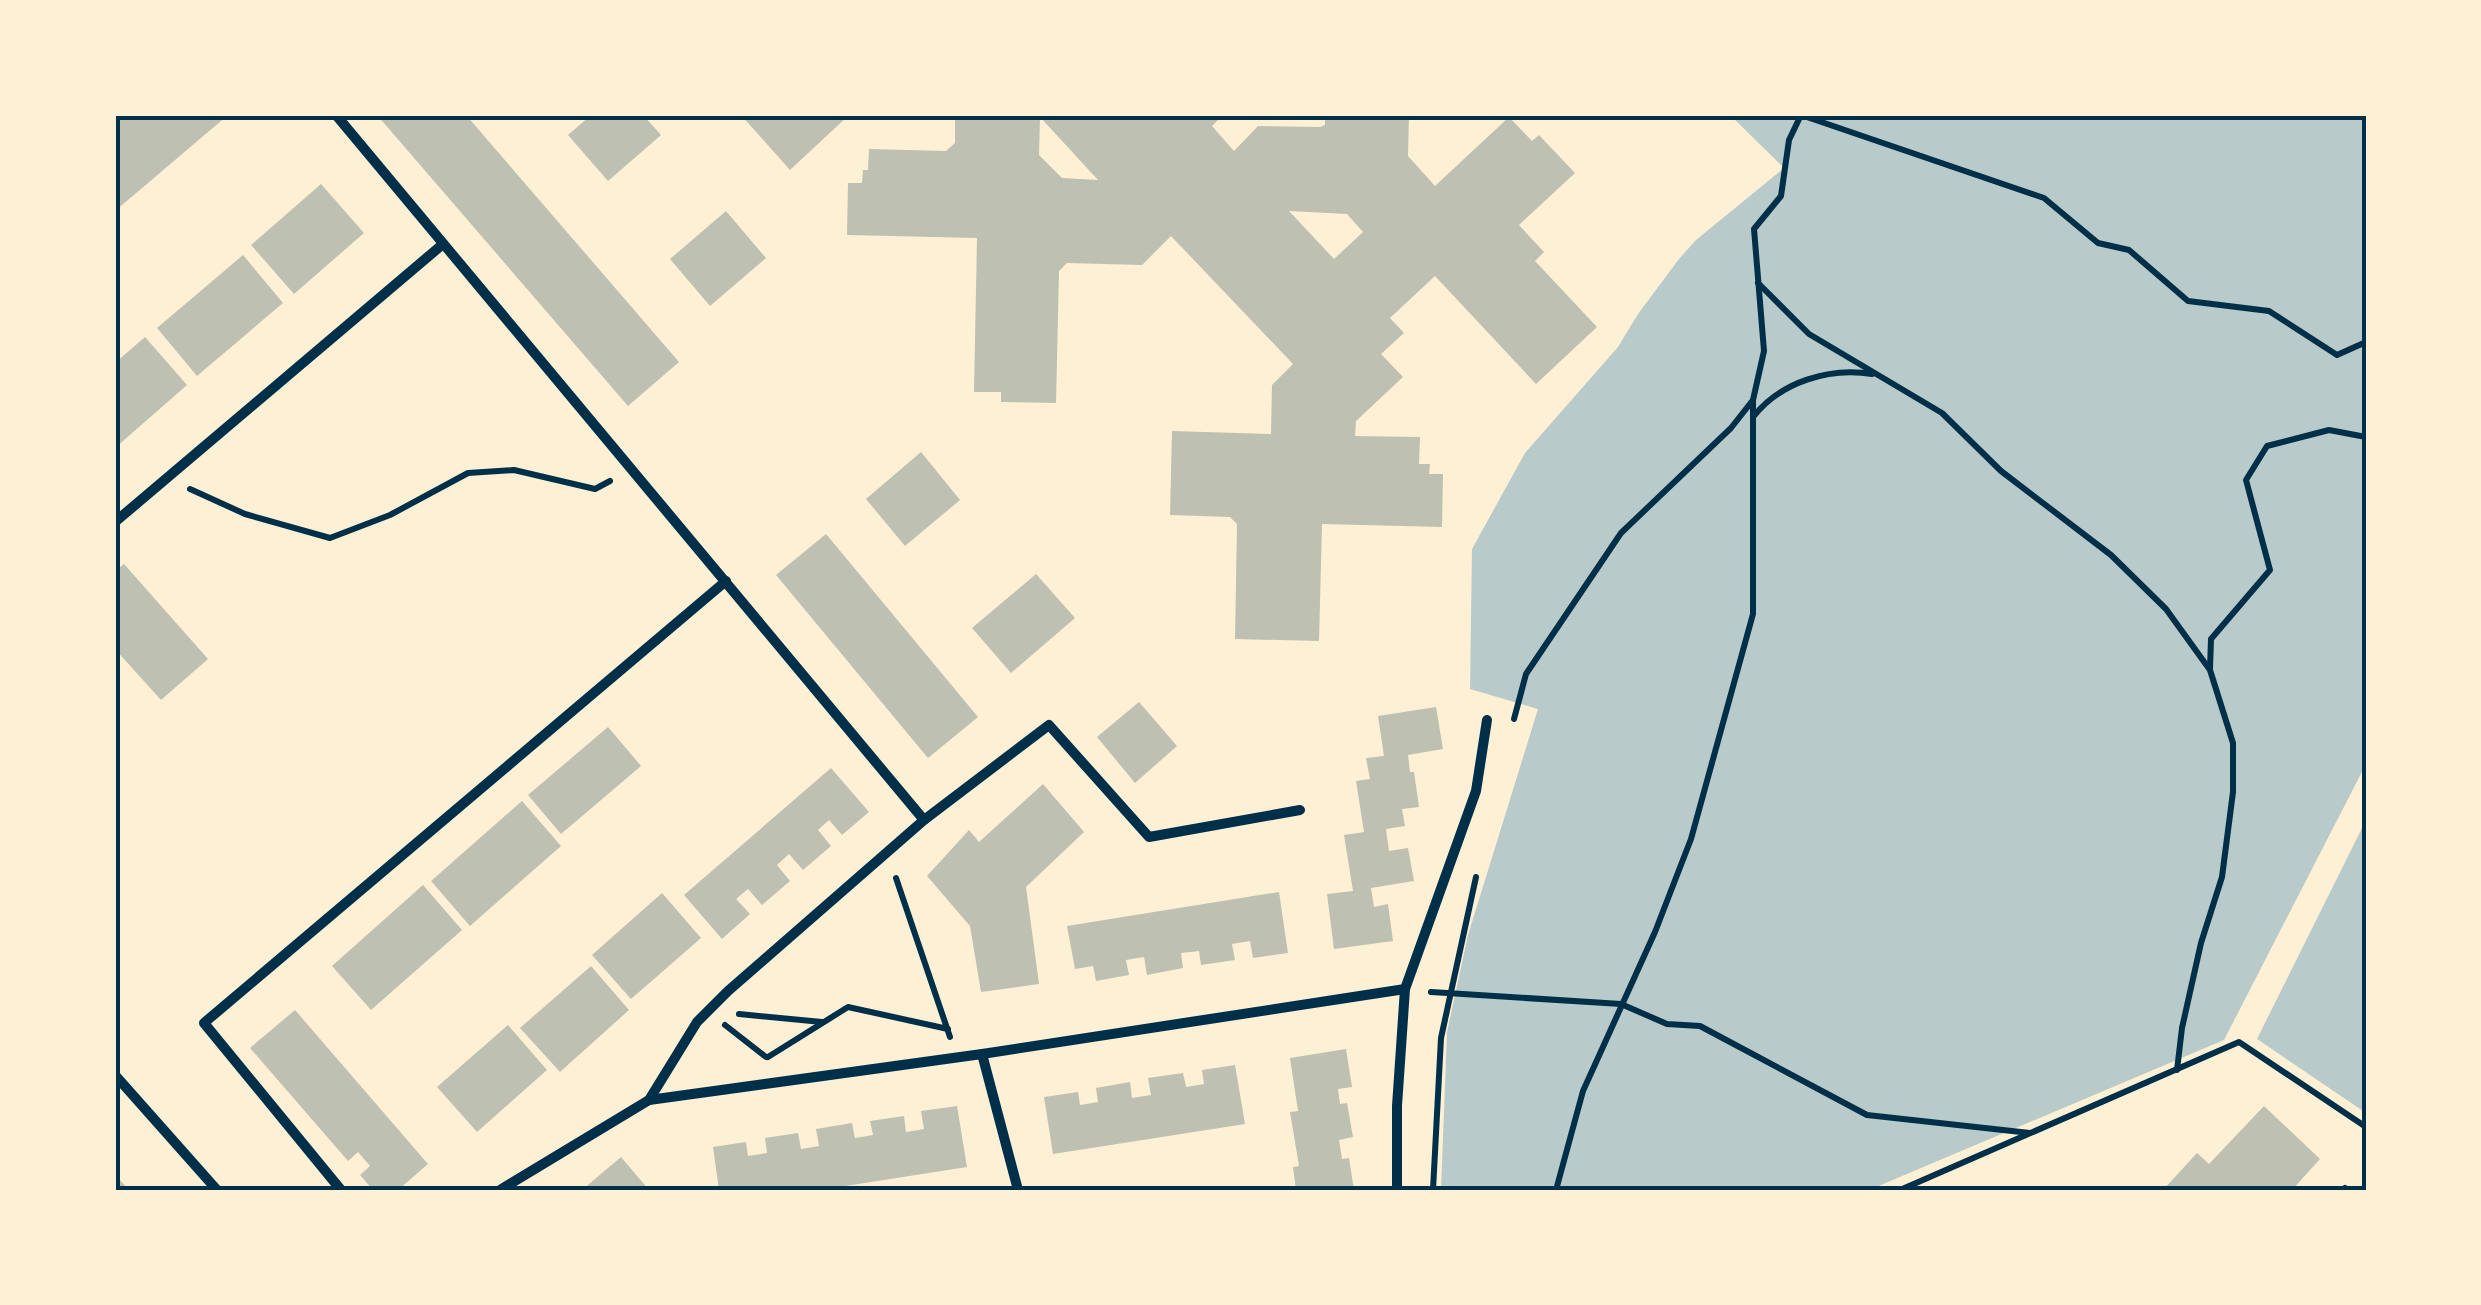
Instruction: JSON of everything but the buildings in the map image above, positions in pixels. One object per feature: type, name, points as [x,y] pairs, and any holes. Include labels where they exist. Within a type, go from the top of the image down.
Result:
[{"type":"street","points":[[336,115],[924,820]]},
{"type":"street","points":[[115,522],[444,244]]},
{"type":"street","points":[[341,1190],[204,1024],[726,580]]},
{"type":"street","points":[[1397,1190],[1397,1106],[1405,989],[1476,791],[1488,720]]},
{"type":"street","points":[[648,1100],[708,1011],[924,820],[1048,725],[1150,837],[1300,810]]},
{"type":"street","points":[[500,1190],[648,1100],[1405,989]]},
{"type":"street","points":[[982,1054],[1018,1190]]},
{"type":"street","points":[[115,1075],[217,1190]]},
{"type":"path","points":[[1556,1190],[1583,1092],[1692,839],[1753,614],[1753,400],[1764,351],[1754,229],[1781,196],[1789,140],[1801,115],[2044,198],[2098,243],[2129,250],[2188,301],[2270,311],[2337,354],[2366,342]]},
{"type":"path","points":[[1757,282],[1808,334],[1942,413],[2001,471],[2110,556],[2166,609],[2210,670],[2233,742],[2233,792],[2222,877],[2197,960],[2177,1070]]},
{"type":"path","points":[[1753,418],[1768,399],[1812,377],[1854,371],[1876,375]]},
{"type":"path","points":[[1512,730],[1526,674],[1620,534],[1731,428],[1753,400]]},
{"type":"path","points":[[2210,670],[2211,639],[2270,570],[2246,480],[2267,446],[2329,430],[2366,436]]},
{"type":"path","points":[[166,478],[245,514],[330,538],[390,515],[468,474],[514,470],[595,489],[632,470]]},
{"type":"path","points":[[888,854],[956,1055]]},
{"type":"path","points":[[1434,1190],[1441,1038],[1480,859]]},
{"type":"path","points":[[1405,989],[1621,1004],[1667,1024],[1700,1026],[1867,1115],[2030,1134]]},
{"type":"path","points":[[767,1058],[848,1007],[948,1029]]},
{"type":"path","points":[[708,1011],[824,1022]]},
{"type":"path","points":[[708,1011],[794,1078]]},
{"type":"path","points":[[1900,1190],[2239,1042],[2366,1127]]},
{"type":"shaded area","points":[[1730,115],[2366,115],[2366,764],[2224,1040],[1869,1190],[1441,1190],[1447,1032],[1468,935],[1538,709],[1470,689],[1472,549],[1525,453],[1618,347],[1679,259],[1696,240],[1784,168]]},
{"type":"shaded area","points":[[2366,820],[2366,1113],[2257,1039]]}]
